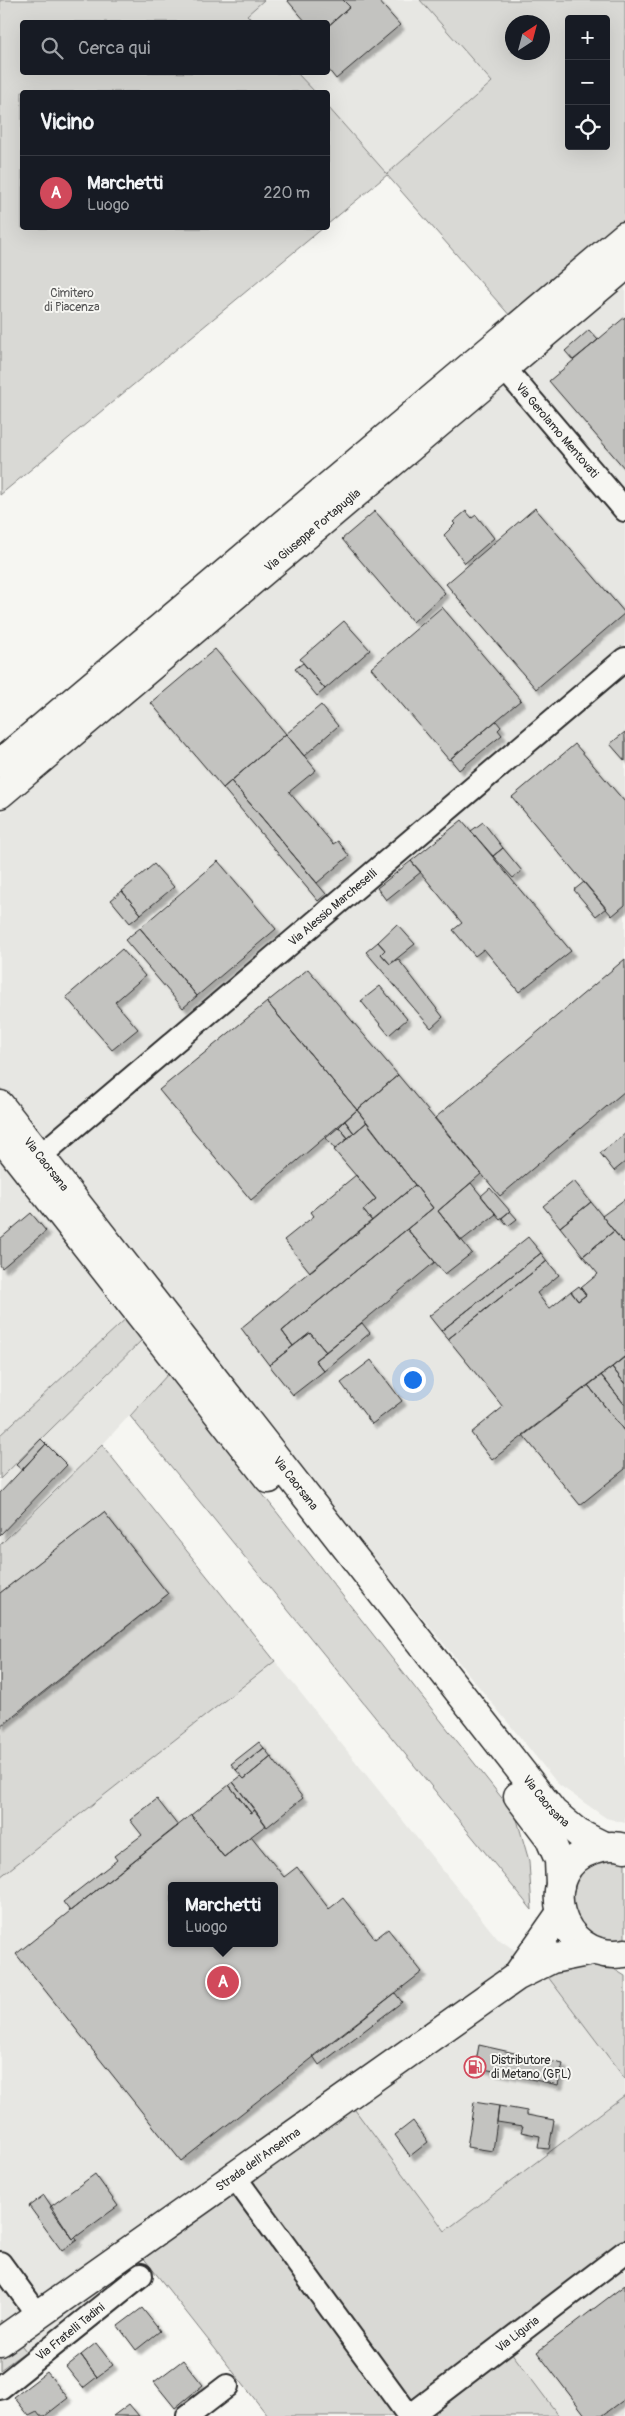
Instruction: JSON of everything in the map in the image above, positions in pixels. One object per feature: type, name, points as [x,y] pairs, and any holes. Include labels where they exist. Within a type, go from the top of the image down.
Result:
[{"type":"main road","name":"Via Giuseppe Portapuglia","points":[[0,794],[497,359],[625,236]]},
{"type":"main road","name":"Via Giuseppe Portapuglia","points":[[0,763],[497,359],[625,266]]},
{"type":"main road","name":"Via Caorsana","points":[[0,1105],[553,1812],[578,1832],[615,1847]]},
{"type":"main road","name":"Via Caorsana","points":[[0,1136],[550,1837],[559,1860],[560,1885],[558,1899],[560,1914]]},
{"type":"main road","points":[[560,1885],[567,1871],[577,1859],[590,1851],[615,1847]]},
{"type":"main road","points":[[560,1914],[567,1930],[578,1942],[614,1955]]},
{"type":"main road","name":"Strada dell'Anselma","points":[[516,1977],[560,1914]]},
{"type":"main road","name":"Strada dell'Anselma","points":[[0,2342],[516,1977],[552,1959],[614,1955]]},
{"type":"street","name":"Via Gerolamo Mentovati","points":[[497,359],[625,510]]},
{"type":"street","name":"Via Alessio Marcheselli","points":[[40,1156],[625,659]]},
{"type":"street","points":[[234,2176],[409,2416]]},
{"type":"street","name":"Via Liguria","points":[[409,2416],[625,2252]]},
{"type":"street","points":[[0,2263],[38,2315]]},
{"type":"street","name":"Via Fratelli Tadini","points":[[0,2388],[141,2275]]},
{"type":"street","points":[[188,2416],[227,2386]]},
{"type":"shaded area","points":[[264,0],[420,0],[492,82],[387,174],[330,109],[330,90],[313,90],[299,75],[330,75],[330,20],[252,20],[247,15]]},
{"type":"shaded area","points":[[625,248],[625,1823],[606,1818],[558,1784],[271,1432],[0,1091],[0,814]]},
{"type":"shaded area","points":[[0,1156],[131,1314],[0,1435]]},
{"type":"shaded area","points":[[147,1335],[168,1374],[102,1445],[497,1938],[542,1969],[625,2079],[625,2095],[445,2232],[352,2106],[142,2256],[26,2351],[0,2321],[0,1479]]},
{"type":"shaded area","points":[[625,2252],[625,2416],[559,2416],[504,2344]]},
{"type":"green space","name":"Cimitero di Piacenza","points":[[0,0],[264,0],[247,15],[252,20],[20,20],[20,75],[299,75],[313,90],[20,90],[20,230],[321,230],[0,495]]},
{"type":"green space","points":[[420,0],[625,0],[625,234],[518,325],[387,175],[330,222],[330,109],[387,174],[492,82]]},
{"type":"green space","points":[[131,1314],[147,1335],[0,1479],[0,1435]]},
{"type":"green space","points":[[168,1374],[516,1816],[529,1861],[532,1910],[130,1416]]},
{"type":"green space","points":[[102,1445],[275,1661],[0,1877],[0,1728],[168,1594],[104,1512],[0,1593],[0,1545]]},
{"type":"green space","points":[[625,1854],[625,1946],[577,1932],[567,1887],[584,1862]]},
{"type":"green space","points":[[604,1963],[625,1976],[625,2079],[542,1969]]},
{"type":"green space","points":[[625,2095],[625,2252],[505,2344],[559,2416],[268,2416],[142,2256],[352,2106],[445,2231]]},
{"type":"green space","points":[[0,2321],[26,2351],[0,2370]]},
{"type":"building","points":[[287,0],[343,0],[350,7],[330,24],[330,20],[304,20]]},
{"type":"building","points":[[343,0],[378,0],[400,25],[336,79],[330,72],[330,24],[350,7]]},
{"type":"building","points":[[625,317],[625,469],[549,381]]},
{"type":"building","points":[[589,330],[598,340],[573,360],[565,351]]},
{"type":"building","points":[[535,508],[625,613],[536,689],[446,584]]},
{"type":"building","points":[[375,511],[445,593],[413,622],[342,539]]},
{"type":"building","points":[[466,511],[472,518],[476,515],[494,538],[465,563],[444,535],[455,524],[453,522]]},
{"type":"building","points":[[442,607],[521,700],[449,760],[371,668]]},
{"type":"building","points":[[344,621],[370,650],[325,689],[300,659]]},
{"type":"building","points":[[215,649],[286,734],[223,788],[151,703]]},
{"type":"building","points":[[303,663],[325,689],[317,696],[295,669]]},
{"type":"building","points":[[321,705],[338,726],[304,756],[286,734]]},
{"type":"building","points":[[496,721],[501,727],[498,730],[502,735],[459,770],[450,759]]},
{"type":"building","points":[[625,732],[625,761],[610,744]]},
{"type":"building","points":[[286,734],[316,770],[289,792],[333,844],[338,841],[349,856],[317,883],[231,781]]},
{"type":"building","points":[[575,744],[625,802],[625,905],[612,916],[512,797]]},
{"type":"building","points":[[231,781],[326,894],[318,901],[223,788]]},
{"type":"building","points":[[462,820],[571,951],[519,992],[484,949],[475,956],[453,930],[462,923],[411,861]]},
{"type":"building","points":[[483,822],[503,848],[493,856],[471,831]]},
{"type":"building","points":[[503,848],[522,871],[513,878],[493,856]]},
{"type":"building","points":[[218,861],[276,929],[197,996],[140,928]]},
{"type":"building","points":[[411,861],[421,872],[386,900],[377,888]]},
{"type":"building","points":[[154,864],[174,887],[141,914],[122,891]]},
{"type":"building","points":[[584,882],[606,908],[596,916],[574,890]]},
{"type":"building","points":[[122,891],[141,914],[130,923],[111,900]]},
{"type":"building","points":[[397,924],[415,944],[390,964],[381,954],[385,950],[378,942]]},
{"type":"building","points":[[140,928],[197,996],[183,1008],[125,940]]},
{"type":"building","points":[[378,942],[385,950],[381,954],[390,964],[398,959],[443,1017],[431,1028],[366,952]]},
{"type":"building","points":[[122,949],[145,976],[115,1002],[138,1029],[112,1050],[66,997]]},
{"type":"building","points":[[625,959],[625,1091],[500,1196],[435,1118]]},
{"type":"building","points":[[308,969],[398,1075],[357,1110],[267,1002]]},
{"type":"building","points":[[380,986],[407,1019],[389,1035],[361,1001]]},
{"type":"building","points":[[267,1002],[357,1110],[251,1200],[159,1090]]},
{"type":"building","points":[[398,1075],[481,1174],[438,1211],[472,1253],[445,1274],[407,1229],[433,1208],[357,1110]]},
{"type":"building","points":[[357,1110],[367,1122],[354,1133],[345,1121]]},
{"type":"building","points":[[345,1121],[354,1133],[348,1138],[339,1127]]},
{"type":"building","points":[[367,1122],[415,1185],[372,1221],[363,1210],[376,1199],[334,1150]]},
{"type":"building","points":[[339,1127],[348,1138],[335,1149],[326,1138]]},
{"type":"building","points":[[625,1134],[625,1162],[614,1171],[600,1153]]},
{"type":"building","points":[[356,1175],[376,1199],[363,1210],[372,1221],[310,1272],[284,1240],[314,1216],[311,1212]]},
{"type":"building","points":[[574,1181],[591,1202],[560,1227],[543,1206]]},
{"type":"building","points":[[471,1183],[496,1214],[461,1241],[438,1211]]},
{"type":"building","points":[[415,1185],[433,1208],[282,1331],[293,1346],[269,1365],[241,1328]]},
{"type":"building","points":[[490,1188],[510,1211],[500,1219],[481,1196]]},
{"type":"building","points":[[625,1199],[625,1241],[623,1242],[602,1216]]},
{"type":"building","points":[[591,1202],[614,1231],[583,1256],[560,1227]]},
{"type":"building","points":[[510,1211],[517,1219],[508,1226],[502,1218]]},
{"type":"building","points":[[31,1213],[46,1231],[2,1268],[0,1265],[0,1239]]},
{"type":"building","points":[[407,1229],[435,1262],[326,1352],[310,1333],[293,1346],[282,1331]]},
{"type":"building","points":[[614,1231],[623,1242],[625,1241],[625,1357],[492,1460],[471,1433],[503,1407],[448,1339],[547,1261],[559,1275],[537,1293],[549,1309],[571,1291],[578,1301],[586,1295],[581,1288],[598,1274],[583,1256]]},
{"type":"building","points":[[528,1237],[541,1253],[441,1331],[429,1316]]},
{"type":"building","points":[[541,1253],[547,1261],[448,1339],[441,1331]]},
{"type":"building","points":[[579,1286],[586,1295],[578,1301],[571,1292]]},
{"type":"building","points":[[362,1323],[370,1333],[324,1371],[315,1360]]},
{"type":"building","points":[[310,1333],[326,1352],[315,1360],[324,1371],[293,1395],[269,1365]]},
{"type":"building","points":[[625,1358],[625,1384],[612,1367]]},
{"type":"building","points":[[371,1360],[402,1401],[372,1424],[341,1383]]},
{"type":"building","points":[[612,1367],[625,1384],[625,1405],[601,1375]]},
{"type":"building","points":[[601,1375],[625,1405],[625,1432],[588,1385]]},
{"type":"building","points":[[588,1385],[625,1432],[625,1469],[580,1505],[523,1435]]},
{"type":"building","points":[[41,1439],[46,1444],[22,1470],[16,1465]]},
{"type":"building","points":[[46,1444],[67,1465],[0,1535],[0,1493]]},
{"type":"building","points":[[104,1512],[168,1594],[0,1726],[0,1593]]},
{"type":"building","points":[[259,1742],[264,1748],[236,1770],[231,1764]]},
{"type":"building","points":[[264,1748],[271,1757],[244,1779],[236,1770]]},
{"type":"building","points":[[271,1757],[303,1798],[267,1827],[233,1782],[241,1776],[244,1779]]},
{"type":"building","points":[[233,1782],[255,1810],[251,1813],[229,1785]]},
{"type":"building","points":[[229,1785],[251,1813],[255,1810],[266,1825],[224,1857],[191,1815]]},
{"type":"building","points":[[157,1799],[178,1826],[70,1911],[63,1902],[117,1860],[114,1856],[142,1835],[130,1820]]},
{"type":"building","points":[[191,1815],[224,1857],[251,1836],[284,1877],[297,1867],[329,1909],[343,1898],[375,1939],[388,1929],[422,1972],[181,2161],[16,1954]]},
{"type":"building","points":[[395,1993],[402,2002],[319,2065],[313,2056]]},
{"type":"building","points":[[479,2045],[563,2064],[558,2085],[475,2067]]},
{"type":"building","points":[[474,2102],[499,2106],[493,2151],[467,2147]]},
{"type":"building","points":[[499,2106],[527,2111],[527,2115],[554,2120],[549,2149],[538,2148],[540,2136],[521,2132],[523,2126],[497,2122]]},
{"type":"building","points":[[413,2121],[428,2142],[410,2156],[395,2135]]},
{"type":"building","points":[[95,2174],[118,2206],[73,2239],[50,2207]]},
{"type":"building","points":[[44,2195],[73,2239],[75,2237],[77,2240],[62,2251],[29,2206]]},
{"type":"building","points":[[625,2285],[625,2399],[602,2416],[586,2416],[537,2352]]},
{"type":"building","points":[[142,2308],[160,2331],[136,2350],[118,2326]]},
{"type":"building","points":[[96,2343],[113,2365],[97,2377],[81,2355]]},
{"type":"building","points":[[81,2355],[97,2377],[83,2388],[66,2367]]},
{"type":"building","points":[[183,2360],[203,2385],[175,2408],[154,2382]]},
{"type":"building","points":[[47,2372],[68,2398],[45,2416],[40,2416],[37,2412],[29,2416],[14,2397]]},
{"type":"building","points":[[129,2404],[139,2416],[113,2416]]},
{"type":"place","name":"Marchetti","points":[[223,1982]]},
{"type":"place","name":"Distributore di Metano (GPL)","points":[[475,2067]]}]
